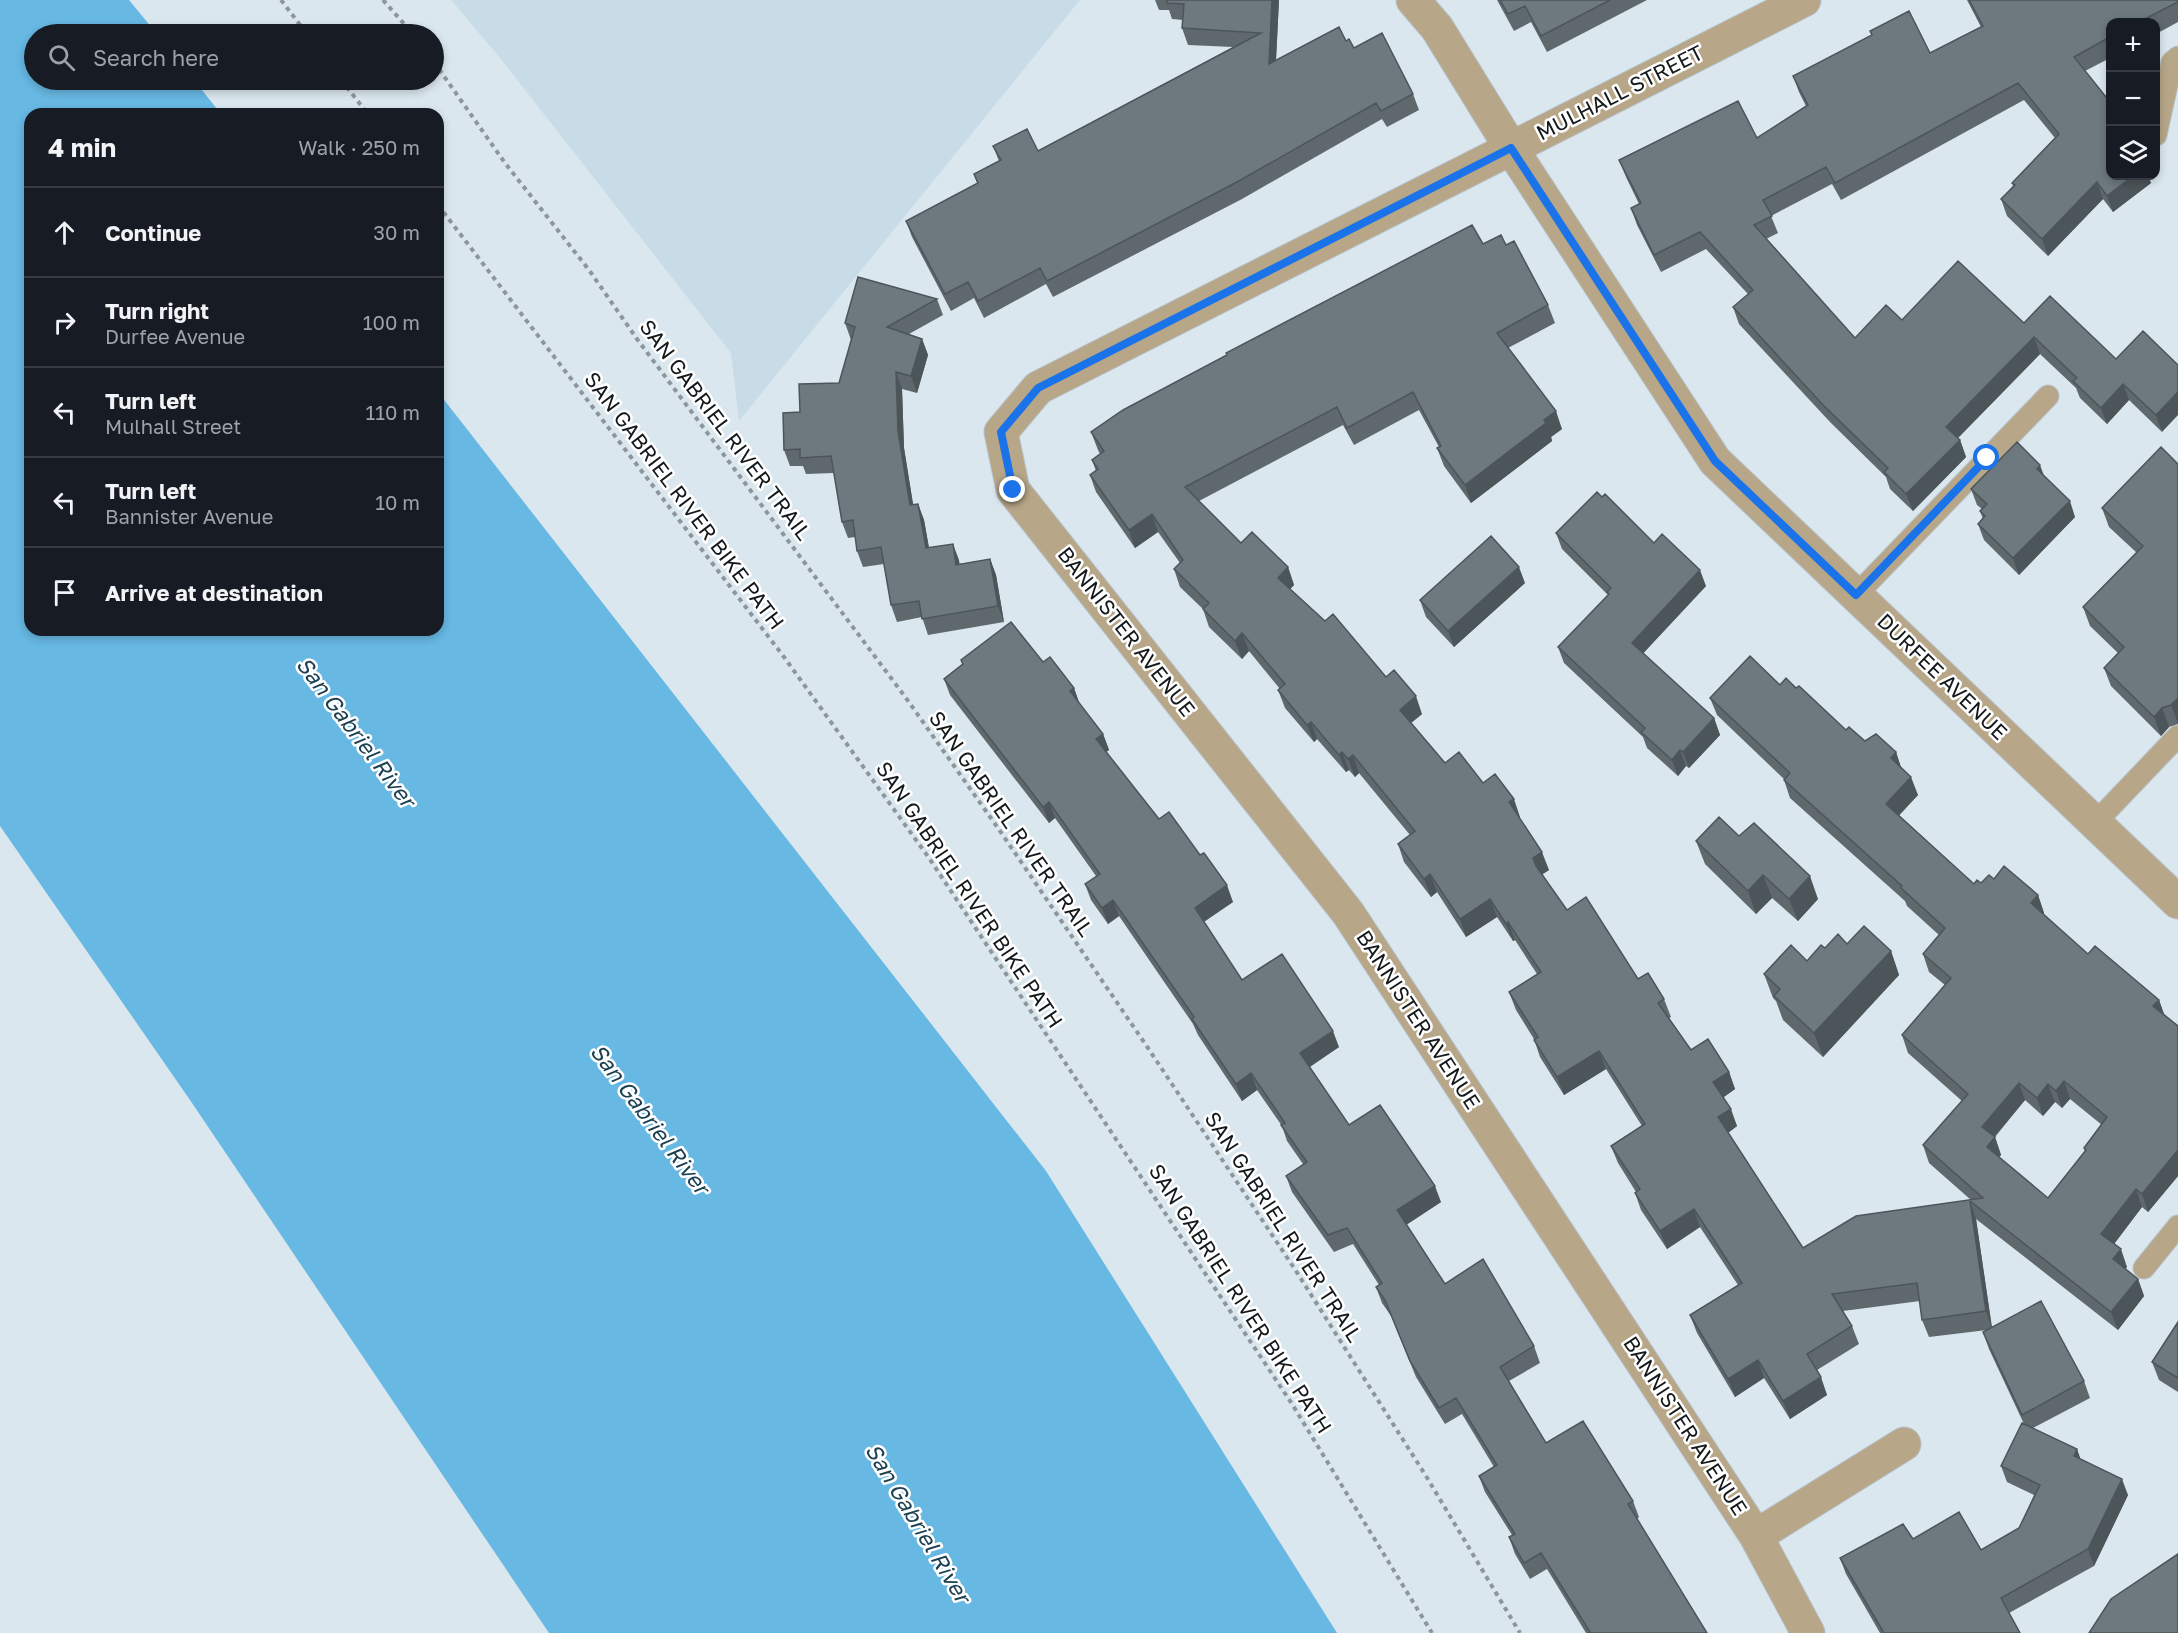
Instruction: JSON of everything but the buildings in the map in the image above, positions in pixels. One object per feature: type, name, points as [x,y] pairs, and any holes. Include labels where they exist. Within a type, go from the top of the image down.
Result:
[{"type":"street","name":"DURFEE AVENUE","points":[[1413,0],[1437,27],[1511,148],[1715,461],[2178,902]]},
{"type":"street","name":"MULHALL STREET","points":[[1001,432],[1038,388],[1804,0]]},
{"type":"street","name":"BANNISTER AVENUE","points":[[1001,432],[1013,490],[1348,913],[1756,1536],[1808,1633]]},
{"type":"street","points":[[1756,1536],[1904,1444]]},
{"type":"lane","points":[[2158,126],[2172,63],[2178,57]]},
{"type":"lane","points":[[1856,595],[2048,396]]},
{"type":"lane","points":[[2096,823],[2178,736]]},
{"type":"lane","points":[[2144,1268],[2178,1226]]},
{"type":"path","points":[[281,0],[299,24]]},
{"type":"path","points":[[383,0],[404,24]]},
{"type":"path","name":"SAN GABRIEL RIVER TRAIL","points":[[444,76],[505,163],[589,270],[697,419],[906,698],[980,803],[1148,1048],[1296,1271],[1426,1476],[1520,1633]]},
{"type":"path","points":[[349,90],[363,108]]},
{"type":"path","name":"SAN GABRIEL RIVER BIKE PATH","points":[[444,213],[784,657],[930,858],[1293,1404],[1432,1633]]},
{"type":"shaded area","points":[[451,0],[1080,0],[739,421],[731,353],[496,53]]},
{"type":"water","name":"San Gabriel River","points":[[0,0],[129,0],[149,24],[24,24],[24,90],[202,90],[216,108],[24,108],[24,636],[444,636],[444,400],[1046,1171],[1337,1633],[549,1633],[190,1100],[0,826]]},
{"type":"route","points":[[1013,490],[1001,432],[1038,388],[1511,148],[1715,461],[1856,595],[1987,458]]}]
